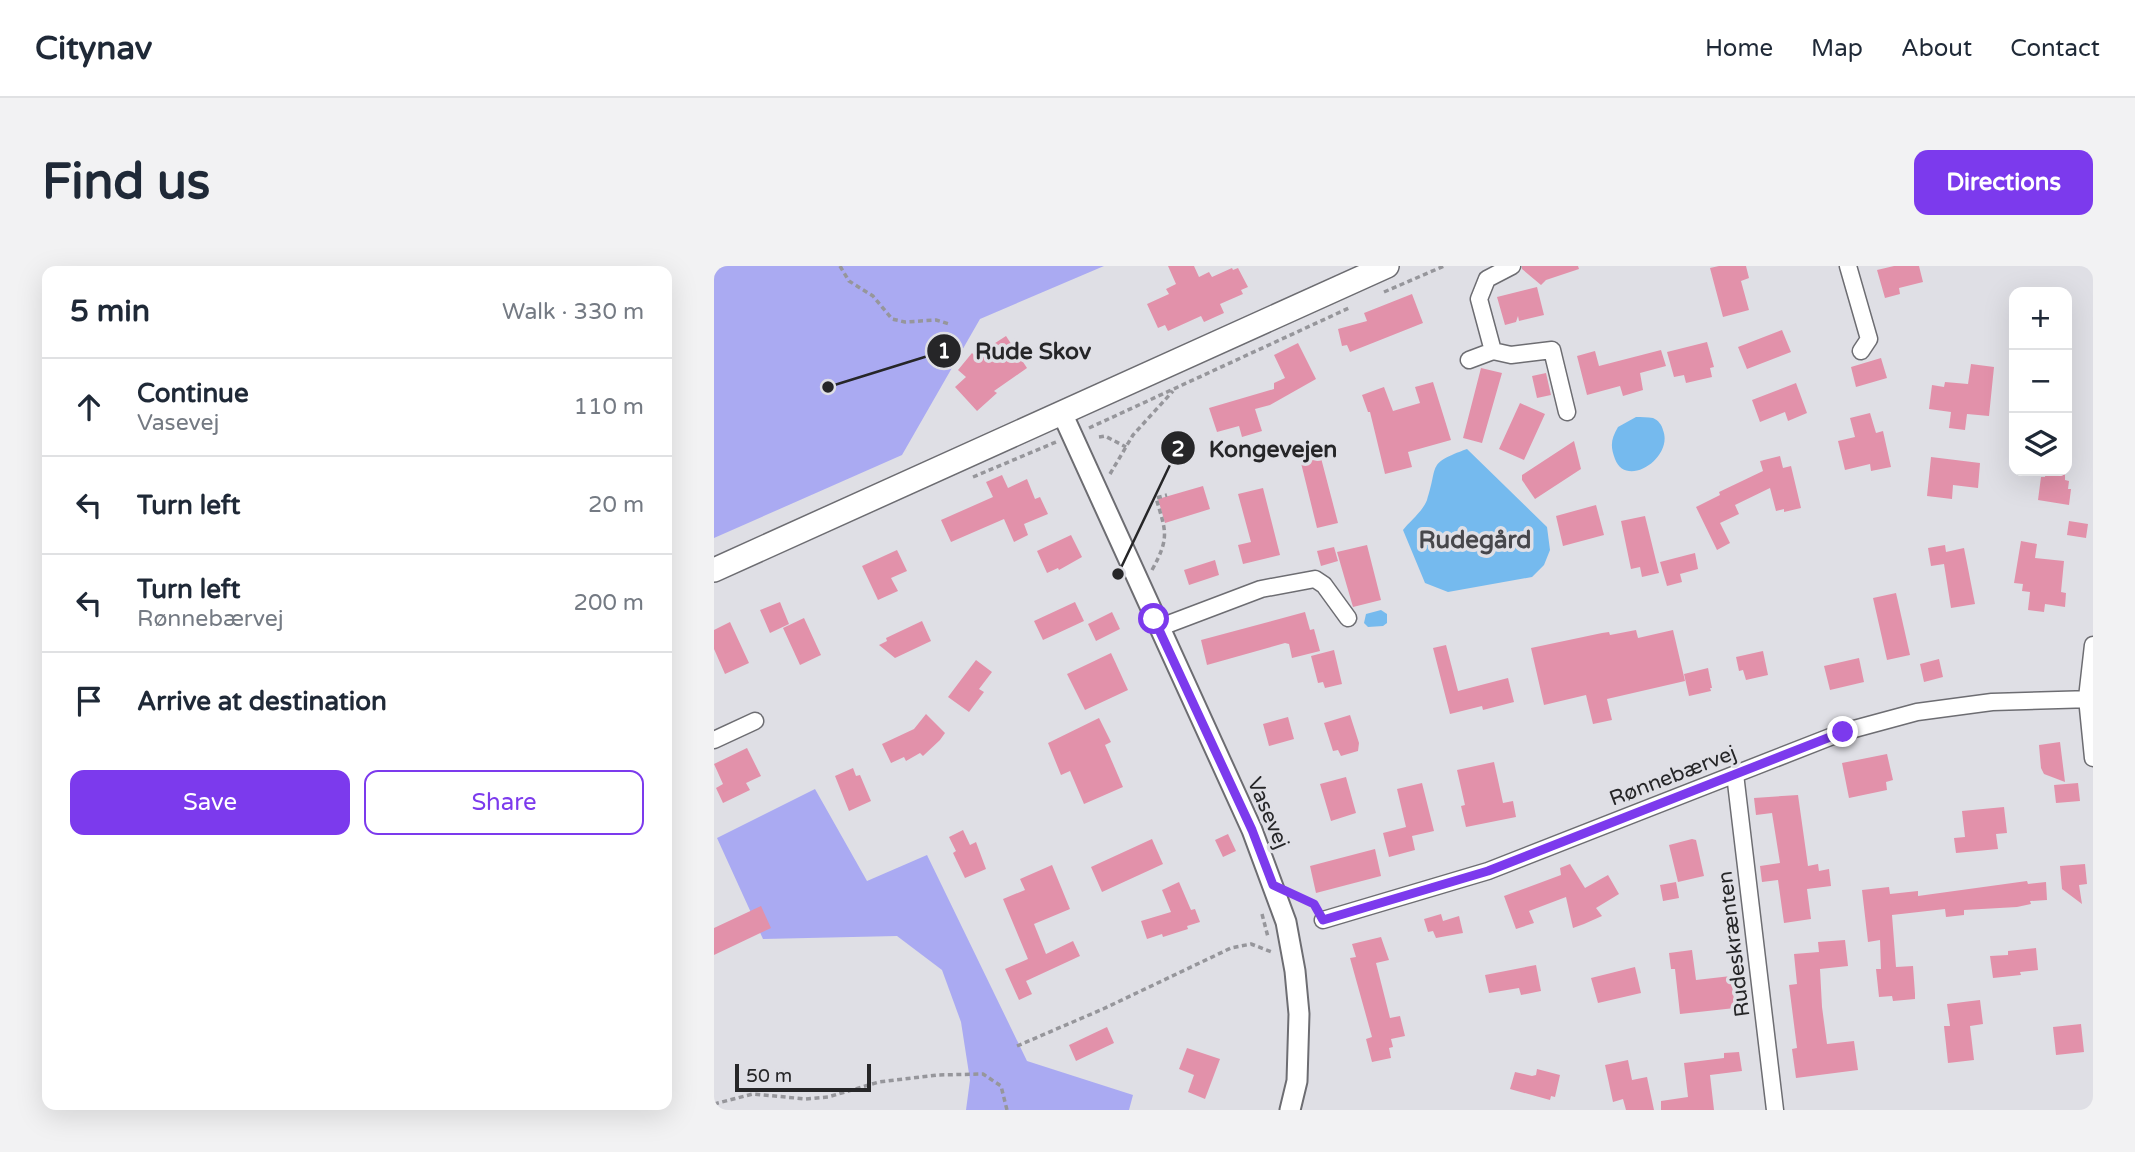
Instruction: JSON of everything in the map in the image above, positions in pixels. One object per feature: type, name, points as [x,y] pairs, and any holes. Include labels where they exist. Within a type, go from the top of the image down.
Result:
[{"type":"main road","points":[[714,569],[1387,266]]},
{"type":"street","points":[[1493,351],[1479,299],[1487,279],[1512,266]]},
{"type":"street","points":[[1848,266],[1869,339],[1861,351]]},
{"type":"street","points":[[1469,360],[1493,351],[1511,355],[1552,350],[1567,412]]},
{"type":"street","name":"Vasevej","points":[[1062,413],[1252,830],[1286,922],[1299,1014],[1297,1082],[1290,1110]]},
{"type":"street","points":[[1158,628],[1261,589],[1315,579],[1324,585],[1348,618]]},
{"type":"street","points":[[2093,645],[2090,699],[2093,758]]},
{"type":"street","name":"Rønnebærvej","points":[[1323,920],[1488,871],[1843,732],[1917,712],[1992,702],[2090,699]]},
{"type":"street","points":[[714,740],[755,721]]},
{"type":"street","name":"Rudeskrænten","points":[[1735,774],[1775,1110]]},
{"type":"path","points":[[840,266],[849,281],[873,296],[892,319],[905,322],[936,320],[949,324]]},
{"type":"path","points":[[1098,494],[1133,435],[1175,389]]},
{"type":"path","points":[[1099,437],[1105,436],[1126,447]]},
{"type":"path","points":[[1141,590],[1164,548],[1166,533],[1156,498],[1167,495]]},
{"type":"path","points":[[1273,885],[1314,904],[1323,920]]},
{"type":"path","points":[[1017,1046],[1103,1009],[1231,948],[1251,944],[1272,952],[1274,964]]},
{"type":"path","points":[[714,1104],[753,1094],[806,1099],[828,1097],[879,1082],[937,1075],[983,1074],[1001,1086],[1007,1110]]},
{"type":"shaded area","points":[[714,266],[1104,266],[980,319],[902,455],[714,538]]},
{"type":"shaded area","points":[[1636,417],[1657,420],[1665,441],[1656,459],[1638,470],[1629,471],[1621,468],[1615,459],[1612,443],[1618,427]]},
{"type":"shaded area","points":[[1467,449],[1547,527],[1550,550],[1544,565],[1532,577],[1448,592],[1425,583],[1403,530],[1425,504],[1439,462]]},
{"type":"shaded area","points":[[1381,610],[1387,614],[1387,623],[1383,626],[1368,627],[1364,623],[1366,614]]},
{"type":"shaded area","points":[[815,789],[867,881],[927,855],[1027,1061],[1133,1095],[1129,1110],[966,1110],[970,1080],[961,1022],[942,970],[897,936],[763,939],[717,838]]},
{"type":"building","points":[[1168,266],[1194,266],[1199,277],[1209,272],[1212,277],[1238,268],[1248,287],[1241,290],[1243,294],[1220,304],[1224,313],[1204,322],[1201,316],[1168,331],[1165,325],[1158,328],[1147,304],[1169,294],[1166,289],[1176,284]]},
{"type":"building","points":[[1522,266],[1578,266],[1579,269],[1546,280],[1541,285],[1522,269]]},
{"type":"building","points":[[1746,266],[1749,278],[1741,281],[1749,310],[1723,317],[1710,268]]},
{"type":"building","points":[[1894,266],[1919,266],[1923,282],[1899,288],[1900,294],[1885,298],[1877,270]]},
{"type":"building","points":[[1537,287],[1544,315],[1519,321],[1518,316],[1516,322],[1505,325],[1497,297]]},
{"type":"building","points":[[1412,294],[1423,323],[1350,352],[1347,345],[1342,346],[1338,329],[1367,321],[1364,313]]},
{"type":"building","points":[[1782,330],[1791,352],[1747,369],[1738,347]]},
{"type":"building","points":[[1006,336],[1027,368],[994,391],[997,393],[977,411],[955,387],[966,377],[958,370],[972,353],[975,356]]},
{"type":"building","points":[[1707,342],[1714,367],[1710,368],[1712,377],[1686,383],[1684,375],[1674,377],[1667,352]]},
{"type":"building","points":[[1298,343],[1316,379],[1270,405],[1255,409],[1262,431],[1242,437],[1239,426],[1217,432],[1209,408],[1274,389],[1274,383],[1285,378],[1274,355]]},
{"type":"building","points":[[1661,350],[1666,366],[1640,373],[1643,390],[1623,396],[1620,386],[1587,395],[1577,356],[1595,351],[1599,366]]},
{"type":"building","points":[[1881,358],[1887,378],[1856,387],[1851,367]]},
{"type":"building","points":[[1971,364],[1994,367],[1989,416],[1967,414],[1965,430],[1949,428],[1951,412],[1929,409],[1932,385],[1944,387],[1945,382],[1968,384]]},
{"type":"building","points":[[1481,368],[1502,373],[1482,443],[1463,438]]},
{"type":"building","points":[[1546,373],[1551,395],[1537,398],[1532,376]]},
{"type":"building","points":[[1433,382],[1451,440],[1408,452],[1412,467],[1385,474],[1370,412],[1362,395],[1384,387],[1393,411],[1420,403],[1415,387]]},
{"type":"building","points":[[1796,383],[1807,413],[1788,421],[1785,412],[1760,422],[1752,400]]},
{"type":"building","points":[[1520,403],[1545,414],[1524,460],[1499,449]]},
{"type":"building","points":[[1870,413],[1876,433],[1883,431],[1891,467],[1871,471],[1870,464],[1845,470],[1838,441],[1855,437],[1850,418]]},
{"type":"building","points":[[1574,441],[1581,469],[1535,499],[1522,480],[1522,475]]},
{"type":"building","points":[[1780,456],[1783,468],[1791,466],[1801,508],[1776,511],[1770,488],[1735,505],[1739,514],[1720,523],[1730,543],[1717,550],[1696,507],[1720,495],[1719,492],[1763,471],[1760,461]]},
{"type":"building","points":[[1931,457],[1980,463],[1978,488],[1953,485],[1952,499],[1927,496]]},
{"type":"building","points":[[1321,458],[1338,523],[1317,528],[1301,463]]},
{"type":"building","points":[[1002,475],[1008,488],[1027,479],[1035,499],[1040,497],[1048,514],[1024,524],[1028,535],[1014,542],[1004,519],[951,542],[941,520],[993,497],[986,482]]},
{"type":"building","points":[[2065,476],[2065,480],[2069,481],[2068,489],[2071,489],[2069,505],[2038,500],[2041,477]]},
{"type":"building","points":[[1203,486],[1210,509],[1165,523],[1158,499]]},
{"type":"building","points":[[1263,488],[1280,555],[1243,564],[1238,545],[1251,542],[1238,494]]},
{"type":"building","points":[[1596,505],[1604,535],[1563,546],[1556,516]]},
{"type":"building","points":[[1645,516],[1659,573],[1642,577],[1640,567],[1631,569],[1621,521]]},
{"type":"building","points":[[2069,521],[2088,524],[2086,538],[2067,535]]},
{"type":"building","points":[[1071,535],[1082,557],[1059,570],[1058,568],[1047,573],[1037,551]]},
{"type":"building","points":[[2021,541],[2037,544],[2035,558],[2064,561],[2061,592],[2066,593],[2065,607],[2045,604],[2044,612],[2028,610],[2030,592],[2022,591],[2023,584],[2014,583]]},
{"type":"building","points":[[1367,545],[1381,600],[1353,607],[1337,552]]},
{"type":"building","points":[[1945,545],[1946,552],[1964,548],[1975,604],[1951,608],[1944,564],[1931,566],[1928,548]]},
{"type":"building","points":[[1334,547],[1338,561],[1321,566],[1317,551]]},
{"type":"building","points":[[897,550],[907,571],[891,578],[898,591],[878,600],[862,566]]},
{"type":"building","points":[[1695,553],[1698,569],[1680,574],[1682,582],[1667,586],[1660,562]]},
{"type":"building","points":[[1215,560],[1219,575],[1189,585],[1184,570]]},
{"type":"building","points":[[1896,593],[1910,655],[1887,660],[1873,598]]},
{"type":"building","points":[[780,602],[789,624],[770,633],[760,610]]},
{"type":"building","points":[[1075,602],[1084,621],[1043,640],[1034,621]]},
{"type":"building","points":[[1112,612],[1120,629],[1096,641],[1088,624]]},
{"type":"building","points":[[1305,612],[1310,630],[1314,629],[1320,651],[1292,658],[1289,644],[1285,643],[1207,665],[1201,640]]},
{"type":"building","points":[[804,618],[821,655],[800,665],[783,628]]},
{"type":"building","points":[[922,621],[931,641],[895,658],[879,645],[887,641],[886,638]]},
{"type":"building","points":[[730,622],[749,663],[725,674],[714,649],[714,630]]},
{"type":"building","points":[[1636,630],[1638,638],[1673,630],[1685,681],[1607,699],[1612,720],[1593,724],[1586,695],[1544,705],[1531,648],[1602,633],[1609,632],[1610,635]]},
{"type":"building","points":[[1446,645],[1458,691],[1508,678],[1514,702],[1483,710],[1482,706],[1450,714],[1433,648]]},
{"type":"building","points":[[1334,650],[1342,684],[1325,688],[1323,682],[1318,683],[1311,656]]},
{"type":"building","points":[[1763,651],[1768,675],[1746,680],[1743,670],[1739,671],[1736,657]]},
{"type":"building","points":[[1111,653],[1128,690],[1085,710],[1067,674]]},
{"type":"building","points":[[1859,658],[1864,682],[1830,690],[1824,666]]},
{"type":"building","points":[[1939,659],[1943,677],[1924,682],[1920,664]]},
{"type":"building","points":[[976,660],[992,672],[979,689],[984,692],[969,712],[948,697]]},
{"type":"building","points":[[1708,668],[1711,691],[1689,696],[1684,674]]},
{"type":"building","points":[[926,714],[945,733],[940,740],[923,756],[920,753],[906,761],[904,757],[891,763],[882,744],[914,729]]},
{"type":"building","points":[[1350,715],[1359,743],[1358,751],[1341,756],[1338,750],[1333,751],[1324,723]]},
{"type":"building","points":[[1288,717],[1294,739],[1269,746],[1263,724]]},
{"type":"building","points":[[1099,718],[1111,742],[1105,745],[1123,787],[1084,804],[1070,771],[1061,775],[1048,743]]},
{"type":"building","points":[[2060,742],[2065,782],[2044,774],[2041,768],[2039,745]]},
{"type":"building","points":[[747,748],[761,776],[746,783],[750,790],[723,803],[716,788],[723,784],[714,764]]},
{"type":"building","points":[[1887,754],[1893,780],[1886,782],[1887,790],[1849,798],[1842,763]]},
{"type":"building","points":[[1494,762],[1503,803],[1513,801],[1516,817],[1466,827],[1461,806],[1465,805],[1457,770]]},
{"type":"building","points":[[853,768],[856,776],[860,775],[871,801],[849,811],[835,776]]},
{"type":"building","points":[[1346,777],[1356,813],[1331,821],[1320,784]]},
{"type":"building","points":[[1422,783],[1434,831],[1412,836],[1415,850],[1389,857],[1383,833],[1406,827],[1397,789]]},
{"type":"building","points":[[2078,783],[2080,801],[2056,803],[2054,785]]},
{"type":"building","points":[[1798,795],[1808,866],[1818,864],[1819,871],[1829,869],[1831,886],[1807,889],[1811,919],[1784,923],[1778,880],[1762,882],[1760,866],[1780,863],[1772,813],[1756,815],[1754,798]]},
{"type":"building","points":[[2004,807],[2007,833],[1996,834],[1998,849],[1956,853],[1954,838],[1965,837],[1962,811]]},
{"type":"building","points":[[963,830],[970,845],[976,842],[986,869],[965,878],[949,837]]},
{"type":"building","points":[[1228,834],[1236,851],[1223,857],[1215,840]]},
{"type":"building","points":[[1152,839],[1163,864],[1102,892],[1091,867]]},
{"type":"building","points":[[1696,840],[1704,876],[1678,882],[1669,845]]},
{"type":"building","points":[[1375,849],[1381,876],[1316,893],[1310,866]]},
{"type":"building","points":[[1570,864],[1585,888],[1608,875],[1619,894],[1596,908],[1602,916],[1573,928],[1566,897],[1529,911],[1534,923],[1516,929],[1504,896],[1561,875],[1560,868]]},
{"type":"building","points":[[2085,864],[2087,884],[2079,885],[2082,904],[2062,889],[2060,866]]},
{"type":"building","points":[[1052,865],[1070,909],[1034,924],[1046,954],[1073,941],[1080,956],[1026,981],[1032,994],[1019,1000],[1005,969],[1028,959],[1003,899],[1025,890],[1020,879]]},
{"type":"building","points":[[2027,881],[2028,884],[2046,882],[2047,900],[2030,901],[2031,904],[2017,907],[1964,910],[1964,915],[1946,917],[1945,909],[1892,915],[1896,967],[1913,966],[1915,999],[1893,1001],[1892,996],[1879,997],[1876,969],[1881,969],[1880,940],[1868,942],[1862,890],[1889,887],[1890,894],[1918,891],[1918,896]]},
{"type":"building","points":[[1179,882],[1191,910],[1195,909],[1200,922],[1187,926],[1188,929],[1147,939],[1141,921],[1171,912],[1162,890]]},
{"type":"building","points":[[1676,882],[1679,898],[1663,901],[1660,885]]},
{"type":"building","points":[[761,906],[771,928],[714,955],[714,928]]},
{"type":"building","points":[[1441,914],[1443,921],[1459,916],[1463,933],[1436,938],[1433,931],[1428,932],[1424,919]]},
{"type":"building","points":[[1381,937],[1389,960],[1376,963],[1390,1018],[1400,1016],[1405,1036],[1391,1039],[1391,1058],[1372,1062],[1366,1039],[1372,1037],[1350,958],[1356,957],[1352,944]]},
{"type":"building","points":[[1845,940],[1848,966],[1820,969],[1822,1007],[1827,1044],[1854,1041],[1858,1070],[1796,1078],[1792,1049],[1797,1048],[1789,985],[1797,984],[1794,954],[1819,952],[1818,942]]},
{"type":"building","points":[[2036,948],[2038,970],[1993,978],[1990,956]]},
{"type":"building","points":[[1692,950],[1696,980],[1731,976],[1735,1008],[1680,1014],[1675,969],[1671,969],[1669,953]]},
{"type":"building","points":[[1536,965],[1541,991],[1521,995],[1519,988],[1489,993],[1485,975]]},
{"type":"building","points":[[1635,967],[1641,993],[1598,1003],[1591,978]]},
{"type":"building","points":[[1980,1000],[1983,1024],[1970,1026],[1974,1060],[1948,1063],[1944,1026],[1950,1026],[1947,1004]]},
{"type":"building","points":[[2081,1024],[2084,1052],[2056,1055],[2053,1027]]},
{"type":"building","points":[[1107,1027],[1114,1043],[1076,1061],[1069,1045]]},
{"type":"building","points":[[1187,1048],[1220,1059],[1205,1099],[1188,1092],[1194,1075],[1179,1069]]},
{"type":"building","points":[[1739,1052],[1742,1071],[1710,1075],[1714,1110],[1661,1110],[1661,1101],[1688,1097],[1684,1063],[1724,1058],[1724,1053]]},
{"type":"building","points":[[1628,1060],[1632,1080],[1647,1077],[1654,1110],[1626,1110],[1623,1099],[1613,1102],[1605,1065]]},
{"type":"building","points":[[1537,1069],[1560,1075],[1555,1097],[1551,1096],[1550,1100],[1510,1089],[1515,1072],[1532,1076],[1536,1075]]},
{"type":"place","name":"Rude Skov","points":[[828,387]]},
{"type":"place","name":"Kongevejen","points":[[1118,574]]},
{"type":"district","name":"Rudegård","points":[[1475,540]]},
{"type":"route","points":[[1154,619],[1252,830],[1273,885],[1314,904],[1323,920],[1488,871],[1843,732]]}]
